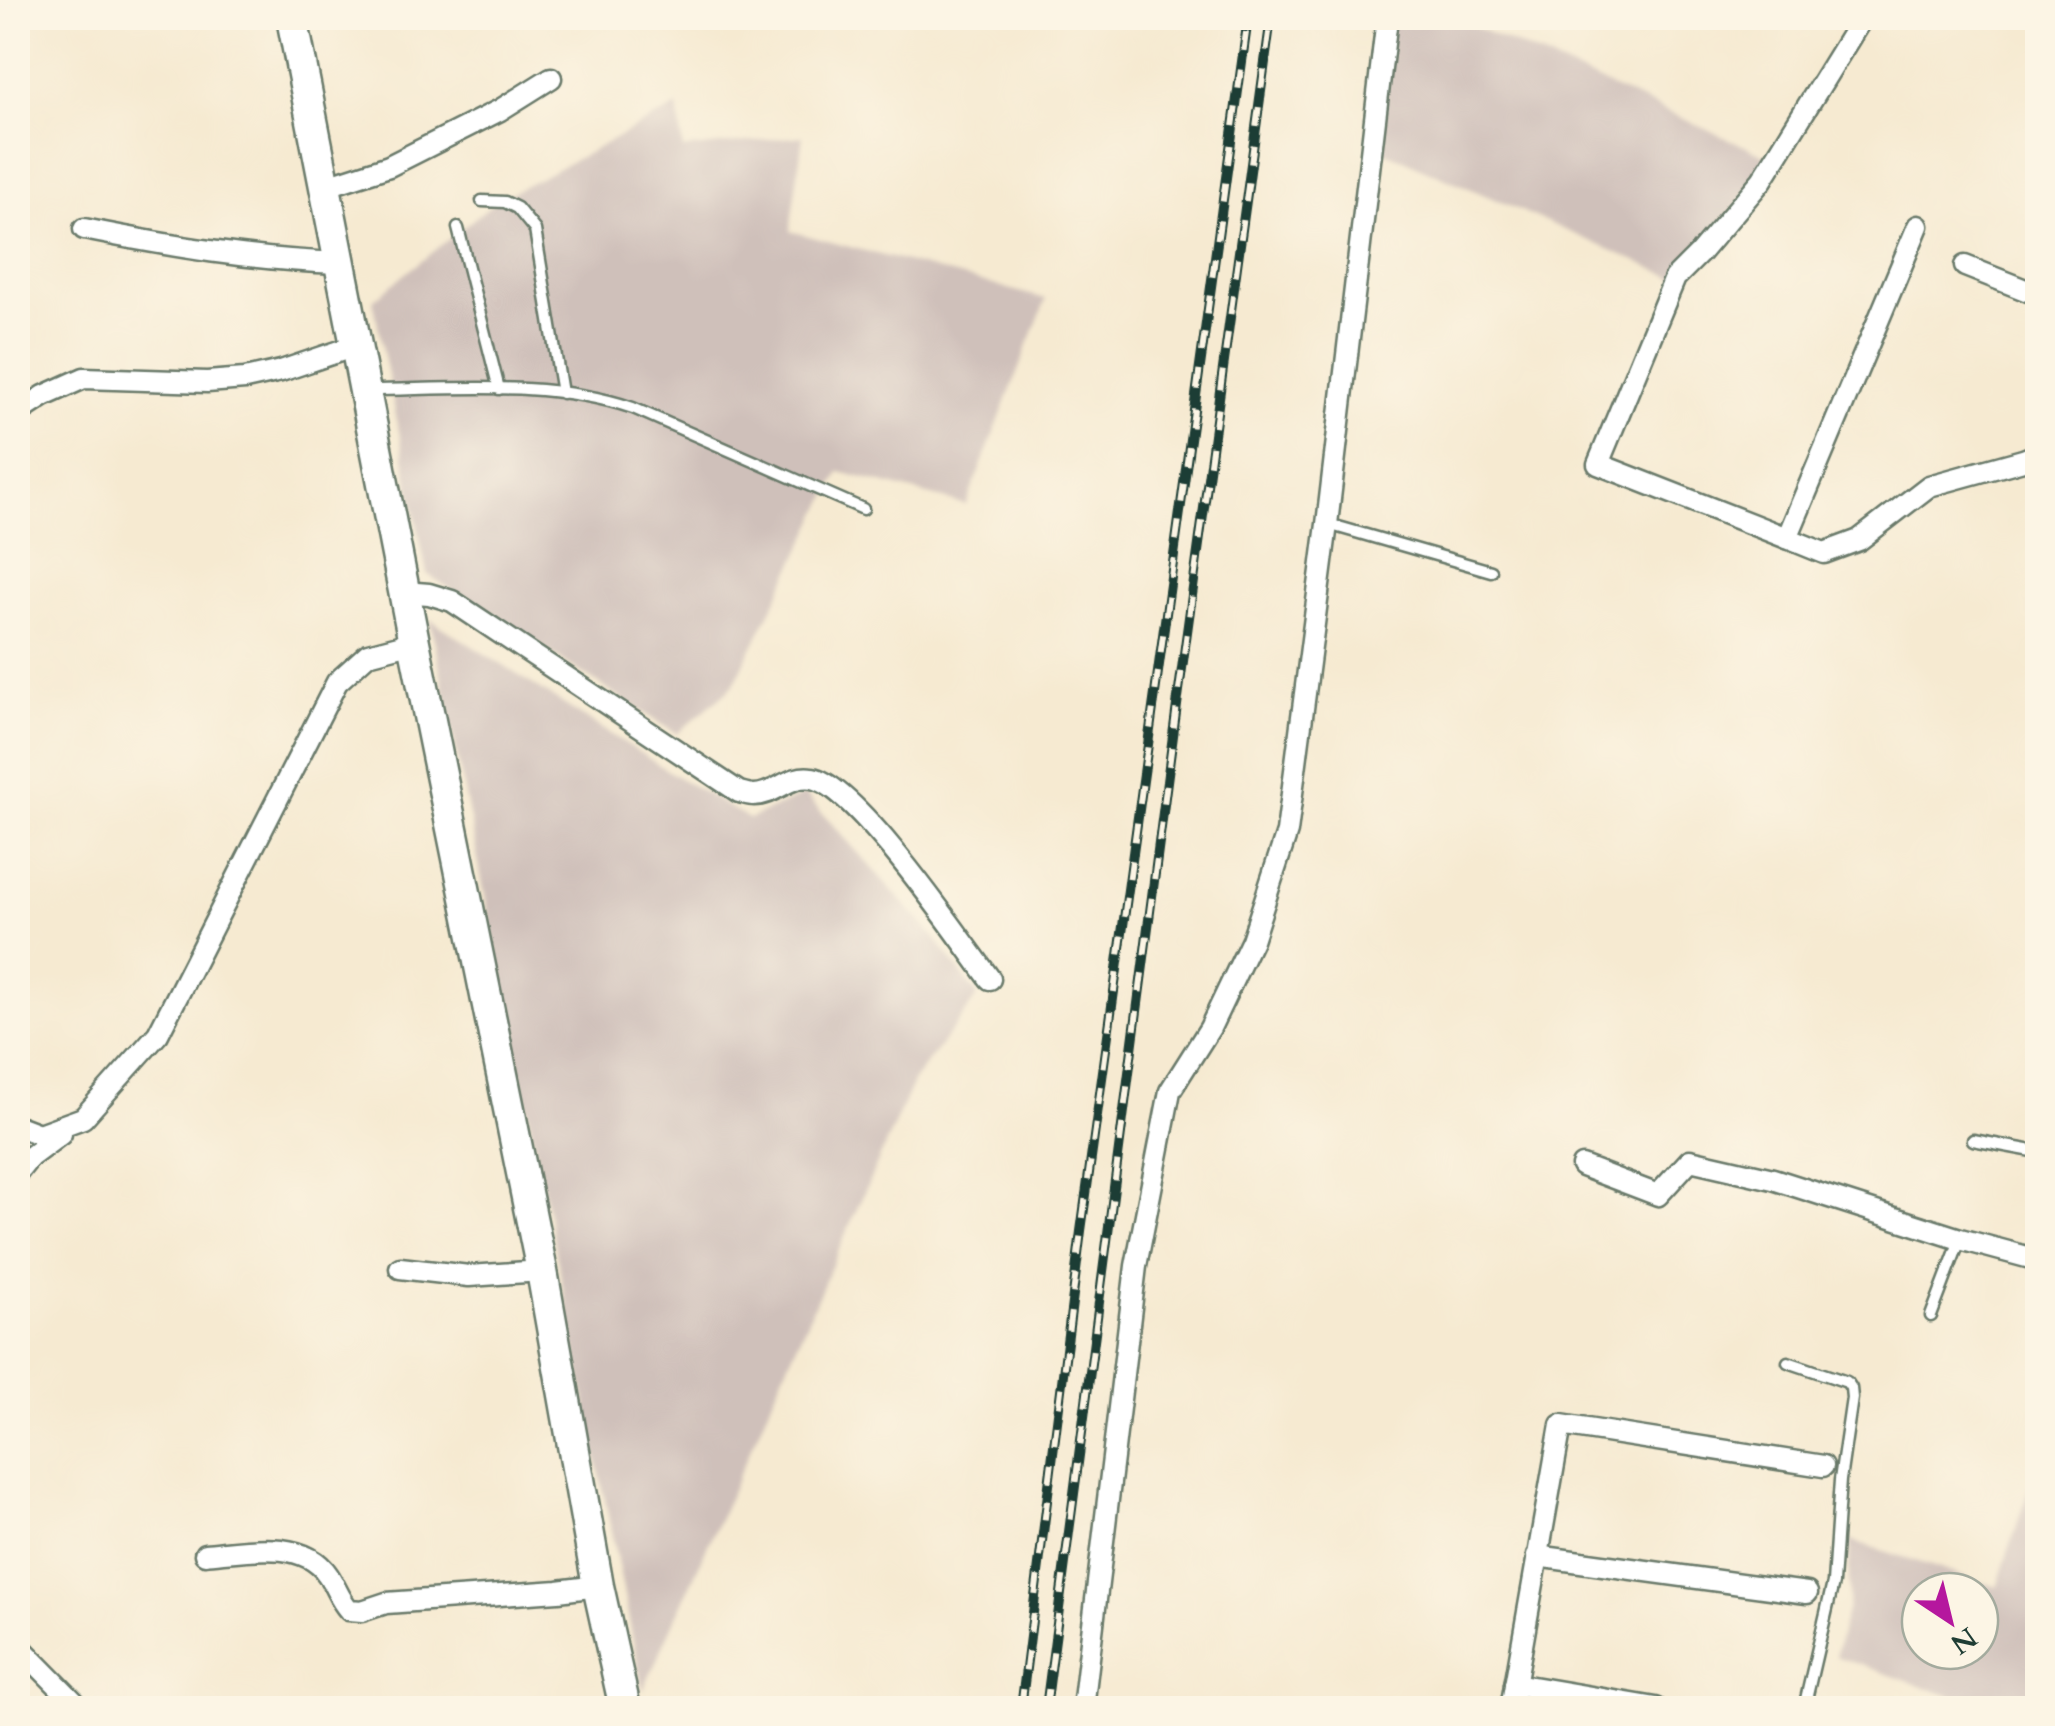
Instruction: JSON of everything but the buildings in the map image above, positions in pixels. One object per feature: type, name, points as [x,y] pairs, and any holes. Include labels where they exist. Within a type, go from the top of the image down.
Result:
[{"type":"street","points":[[292,18],[542,1271],[598,1586],[625,1708]]},
{"type":"street","points":[[1083,1708],[1136,1266],[1170,1091],[1210,1028],[1252,940],[1287,832],[1387,18]]},
{"type":"street","points":[[1862,18],[1762,180],[1674,278],[1598,464],[1824,553],[1859,540],[1929,486],[2038,454]]},
{"type":"street","points":[[324,187],[390,166],[500,110],[551,78]]},
{"type":"street","points":[[1786,538],[1918,226]]},
{"type":"street","points":[[84,229],[194,250],[282,261],[340,263]]},
{"type":"street","points":[[1965,266],[2038,294]]},
{"type":"street","points":[[18,414],[44,396],[84,378],[207,382],[244,378],[281,372],[355,346]]},
{"type":"street","points":[[404,592],[452,601],[739,792],[756,795],[796,778],[815,778],[832,788],[881,832],[990,978]]},
{"type":"street","points":[[18,1172],[30,1157],[83,1118],[158,1034],[337,682],[368,654],[414,642]]},
{"type":"street","points":[[18,1126],[39,1134],[83,1118]]},
{"type":"street","points":[[1582,1166],[1658,1195],[1690,1160],[1773,1179],[2038,1260]]},
{"type":"street","points":[[400,1268],[469,1276],[542,1271]]},
{"type":"street","points":[[1510,1708],[1561,1426],[1823,1466]]},
{"type":"street","points":[[205,1554],[292,1551],[328,1574],[348,1610],[362,1611],[386,1603],[598,1586]]},
{"type":"street","points":[[1537,1556],[1807,1593]]},
{"type":"street","points":[[18,1640],[20,1648],[80,1708]]},
{"type":"street","points":[[1515,1684],[1656,1708]]},
{"type":"lane","points":[[482,201],[505,202],[517,208],[536,230],[562,393]]},
{"type":"lane","points":[[458,228],[499,389]]},
{"type":"lane","points":[[364,390],[499,389],[608,400],[863,509]]},
{"type":"lane","points":[[1327,524],[1491,570]]},
{"type":"lane","points":[[1973,1140],[2038,1152]]},
{"type":"lane","points":[[1931,1316],[1960,1238]]},
{"type":"lane","points":[[1788,1362],[1846,1382],[1852,1398],[1833,1583],[1804,1708]]},
{"type":"shaded area","points":[[1387,18],[1455,18],[1776,160],[1675,278],[1372,146]]},
{"type":"shaded area","points":[[678,106],[683,149],[803,136],[790,231],[1046,299],[966,505],[840,472],[733,686],[677,734],[427,574],[373,300],[497,200]]},
{"type":"shaded area","points":[[430,619],[749,819],[805,794],[931,933],[978,996],[915,1078],[643,1691]]},
{"type":"shaded area","points":[[2037,1462],[2037,1708],[1985,1708],[1835,1656],[1848,1606],[1850,1540],[1947,1571],[1900,1571],[1900,1671],[2000,1671],[2000,1578]]},
{"type":"railway","points":[[1021,1708],[1081,1231],[1248,18]]},
{"type":"railway","points":[[1046,1708],[1271,18]]}]
